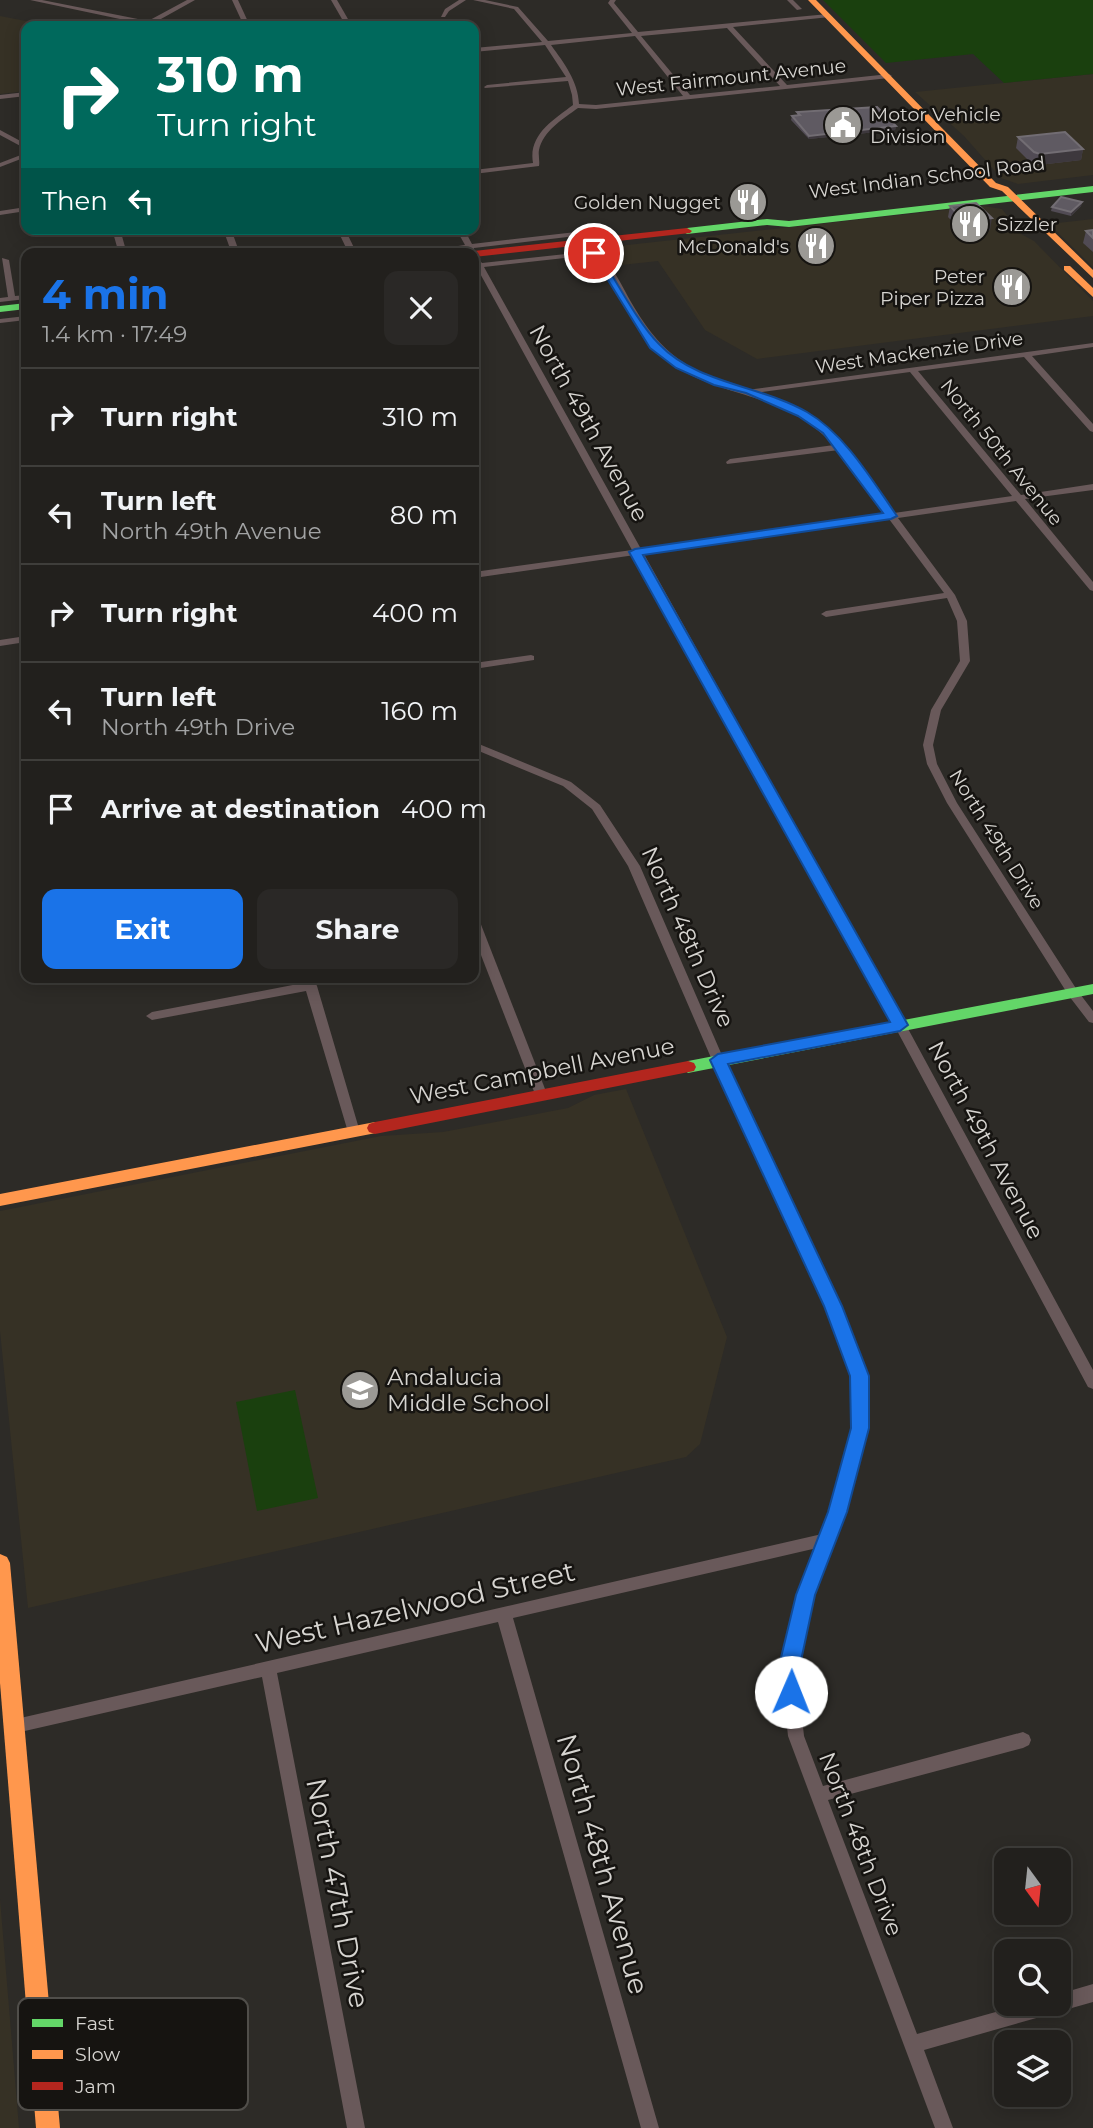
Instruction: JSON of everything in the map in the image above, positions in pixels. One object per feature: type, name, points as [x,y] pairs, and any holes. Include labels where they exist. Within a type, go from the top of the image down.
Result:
[{"type":"main road","points":[[805,4],[828,16],[889,76],[1093,294]]},
{"type":"main road","name":"West Indian School Road","points":[[479,256],[767,222],[789,224],[1093,179]]},
{"type":"main road","name":"West Indian School Road","points":[[1000,192],[1093,189]]},
{"type":"main road","points":[[1000,192],[1093,275]]},
{"type":"main road","name":"West Campbell Avenue","points":[[0,1200],[1093,989]]},
{"type":"main road","points":[[0,1563],[38,1998]]},
{"type":"main road","points":[[47,2110],[48,2128]]},
{"type":"street","points":[[33,0],[131,21]]},
{"type":"street","points":[[157,21],[192,0]]},
{"type":"street","points":[[235,0],[245,21]]},
{"type":"street","points":[[334,0],[346,21]]},
{"type":"street","points":[[443,16],[447,10],[463,0]]},
{"type":"street","points":[[476,0],[516,8],[545,44],[576,92],[576,106],[540,136],[534,155],[537,166],[479,172]]},
{"type":"street","points":[[614,0],[611,3],[688,97]]},
{"type":"street","points":[[790,0],[805,4]]},
{"type":"street","points":[[479,50],[828,16]]},
{"type":"street","points":[[728,25],[785,87]]},
{"type":"street","name":"West Fairmount Avenue","points":[[576,106],[889,76]]},
{"type":"street","points":[[486,87],[570,79]]},
{"type":"street","points":[[0,97],[21,95]]},
{"type":"street","points":[[0,132],[21,144]]},
{"type":"street","points":[[0,165],[21,157]]},
{"type":"street","points":[[0,213],[21,210]]},
{"type":"street","name":"West Indian School Road","points":[[479,256],[576,234]]},
{"type":"street","name":"West Indian School Road","points":[[479,257],[594,253]]},
{"type":"street","name":"North 49th Drive","points":[[594,253],[654,346],[680,366],[718,383],[750,391],[802,414],[827,430],[950,595],[962,621],[965,661],[936,710],[928,745],[932,764],[952,803],[1073,993],[1093,1019]]},
{"type":"street","points":[[5,260],[13,305]]},
{"type":"street","name":"North 49th Avenue","points":[[479,266],[635,552],[900,1025],[1093,1383]]},
{"type":"street","points":[[0,300],[13,305]]},
{"type":"street","points":[[0,321],[21,319]]},
{"type":"street","name":"West Mackenzie Drive","points":[[750,391],[1093,345]]},
{"type":"street","points":[[1026,354],[1093,429]]},
{"type":"street","name":"North 50th Avenue","points":[[912,369],[1093,589]]},
{"type":"street","points":[[730,462],[841,447]]},
{"type":"street","points":[[479,574],[1093,487]]},
{"type":"street","points":[[826,614],[950,595]]},
{"type":"street","points":[[0,643],[21,640]]},
{"type":"street","points":[[479,665],[531,658]]},
{"type":"street","name":"North 48th Drive","points":[[479,747],[567,784],[596,807],[634,866],[718,1060],[833,1306],[859,1376],[860,1428],[838,1512],[806,1595],[789,1670],[796,1735],[944,2128]]},
{"type":"street","points":[[479,935],[541,1094]]},
{"type":"street","points":[[152,1016],[305,983]]},
{"type":"street","points":[[310,983],[354,1132]]},
{"type":"street","name":"West Hazelwood Street","points":[[16,1726],[827,1539]]},
{"type":"street","name":"North 48th Avenue","points":[[504,1614],[650,2128]]},
{"type":"street","name":"North 47th Drive","points":[[268,1668],[356,2128]]},
{"type":"street","points":[[817,1795],[1023,1740]]},
{"type":"street","points":[[1071,1999],[1093,1993]]},
{"type":"street","points":[[913,2045],[1012,2016]]},
{"type":"shaded area","points":[[0,16],[26,21],[21,21],[21,92],[0,94]]},
{"type":"shaded area","points":[[1093,74],[1093,175],[1018,184],[1001,178],[964,136],[915,92]]},
{"type":"shaded area","points":[[983,206],[1002,209],[1021,234],[1034,241],[1093,301],[1093,316],[757,359],[705,330],[658,261],[612,266],[600,248]]},
{"type":"shaded area","points":[[1093,219],[1093,267],[1049,224]]},
{"type":"shaded area","name":"Andalucia Middle School","points":[[626,1089],[727,1337],[700,1444],[686,1457],[28,1608],[0,1331],[0,1211],[381,1136],[443,1132],[568,1108],[594,1095]]},
{"type":"shaded area","points":[[0,1899],[19,2128],[0,2128]]},
{"type":"green space","points":[[823,0],[1093,0],[1093,74],[1004,83],[973,54],[886,63]]},
{"type":"green space","points":[[295,1390],[318,1498],[257,1511],[236,1402]]},
{"type":"building","name":"Motor Vehicle Division","points":[[877,107],[896,126],[809,136],[792,116],[800,115],[797,112]]},
{"type":"building","points":[[1065,132],[1083,149],[1040,154],[1018,137]]},
{"type":"building","points":[[1061,197],[1082,202],[1071,212],[1052,207]]},
{"type":"building","points":[[976,203],[992,218],[965,222],[950,206]]},
{"type":"traffic: fast","points":[[687,231],[767,222],[789,224],[1093,189]]},
{"type":"traffic: fast","points":[[0,309],[21,307]]},
{"type":"traffic: fast","points":[[688,1067],[1093,989]]},
{"type":"traffic: slow","points":[[812,0],[993,185],[1005,189],[1093,275]]},
{"type":"traffic: slow","points":[[1067,268],[1093,294]]},
{"type":"traffic: slow","points":[[0,1200],[375,1128]]},
{"type":"traffic: slow","points":[[0,1563],[37,1998]]},
{"type":"traffic: slow","points":[[46,2110],[48,2128]]},
{"type":"traffic: jam","points":[[479,253],[687,231]]},
{"type":"traffic: jam","points":[[375,1128],[688,1067]]},
{"type":"place","name":"Motor Vehicle Division","points":[[843,125]]},
{"type":"place","name":"Golden Nugget","points":[[748,202]]},
{"type":"place","name":"Sizzler","points":[[970,224]]},
{"type":"place","name":"McDonald's","points":[[816,246]]},
{"type":"place","name":"Peter Piper Pizza","points":[[1012,287]]},
{"type":"place","name":"Andalucia Middle School","points":[[360,1390]]},
{"type":"route","points":[[594,253],[654,346],[680,366],[718,383],[750,391],[802,414],[827,430],[867,480],[891,516],[635,552],[900,1025],[718,1060],[833,1306],[859,1376],[860,1428],[838,1512],[806,1595],[789,1670],[791,1692]]}]
